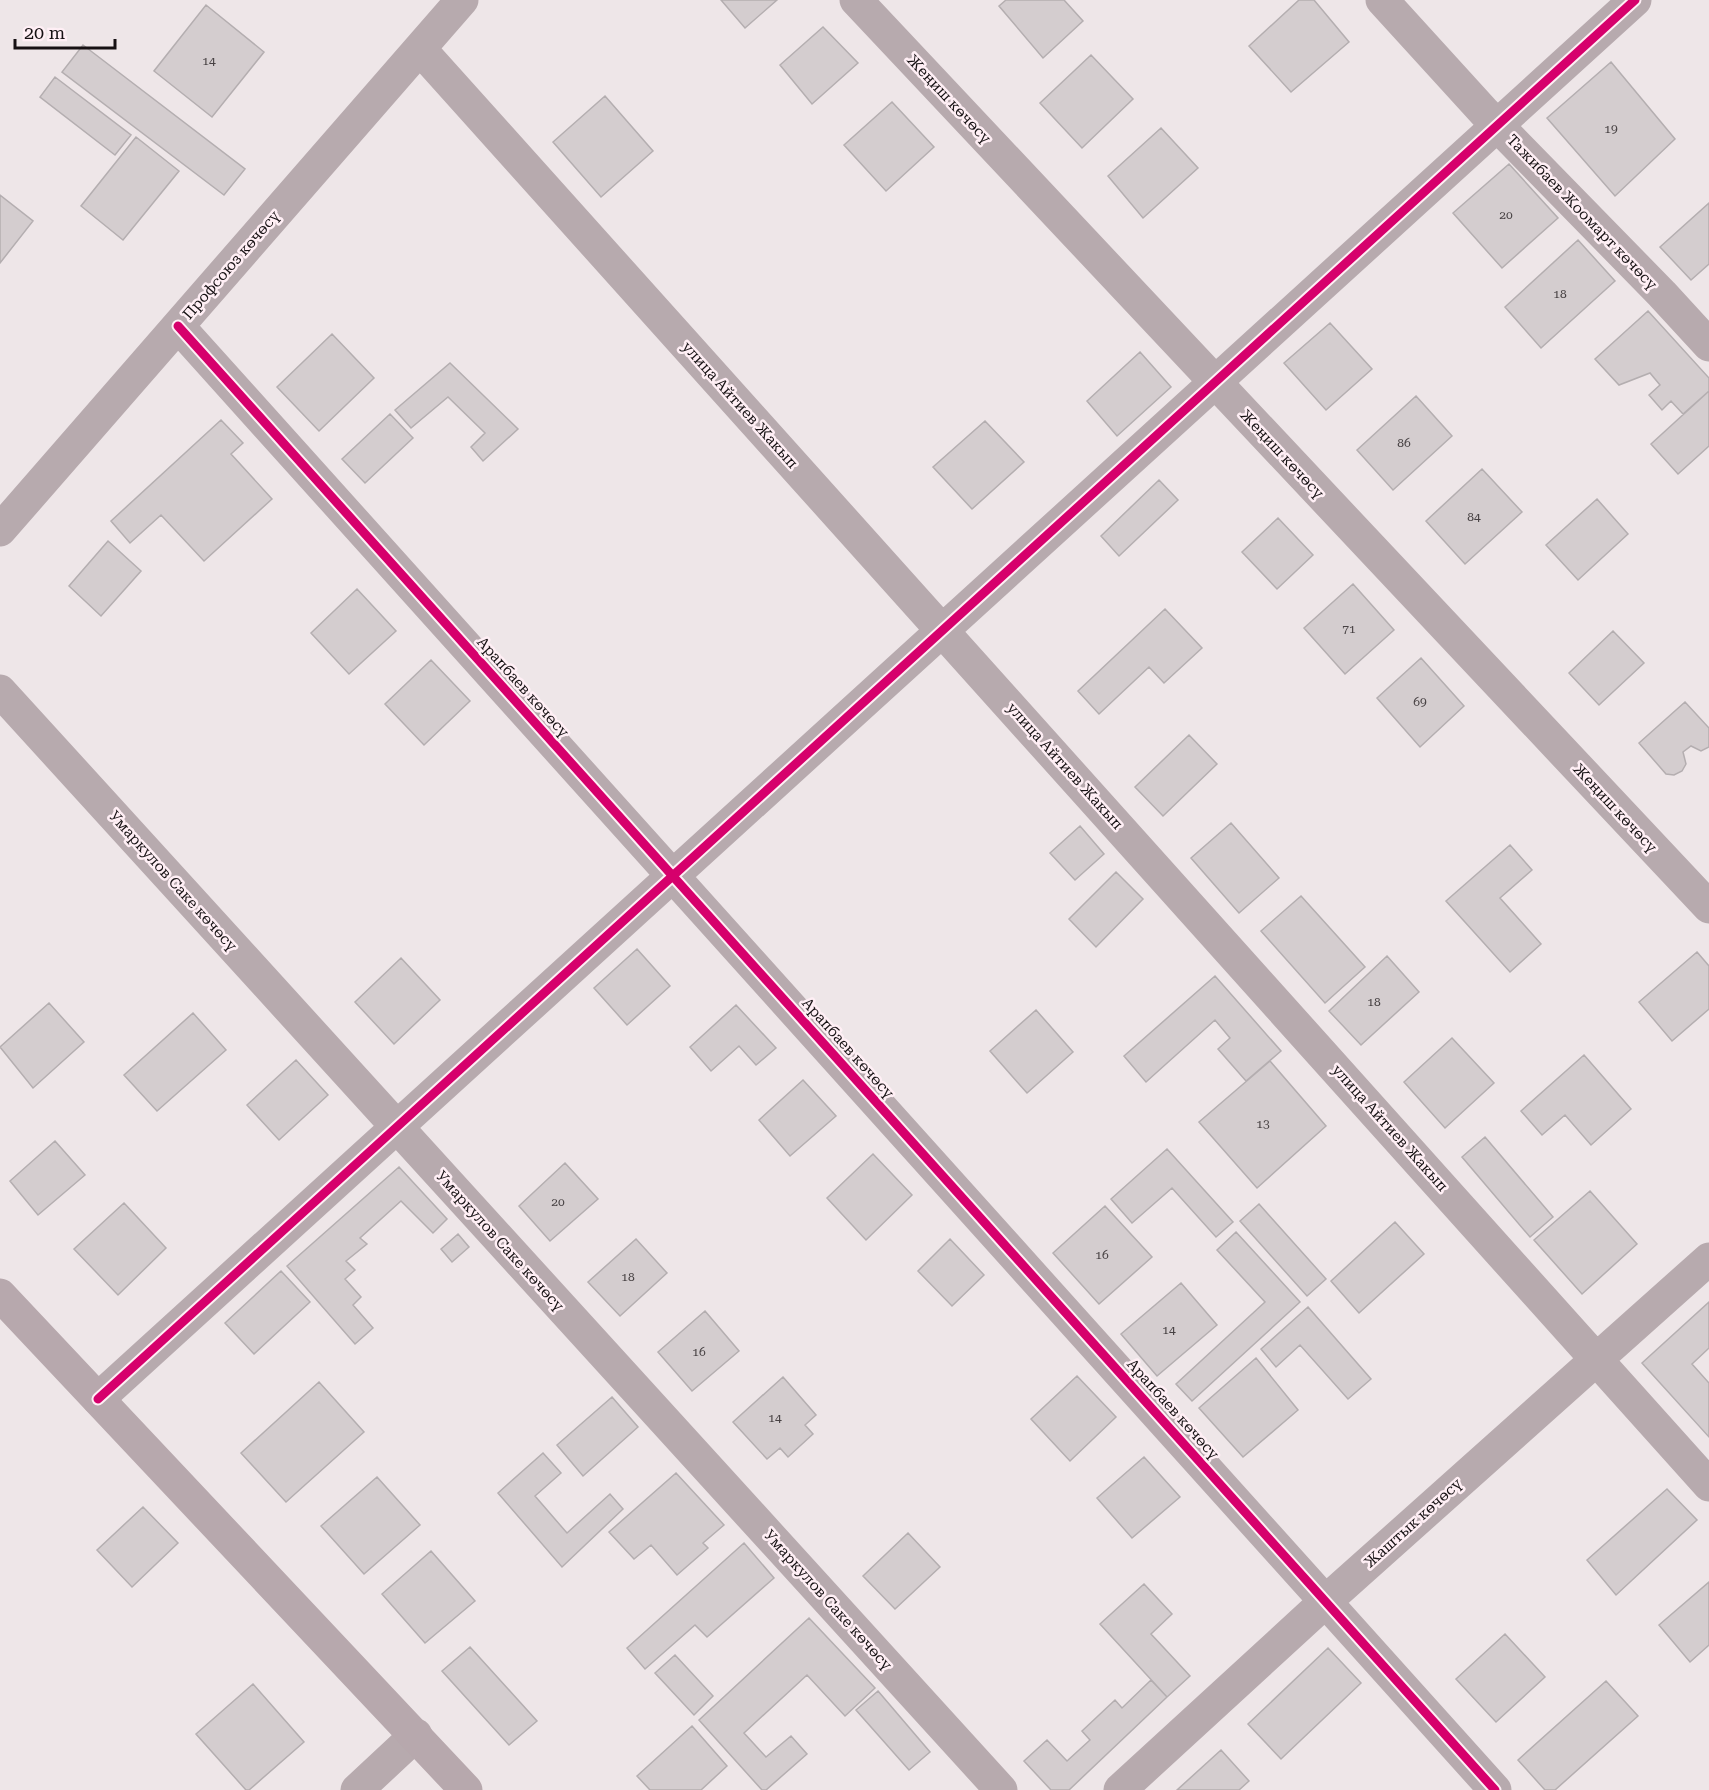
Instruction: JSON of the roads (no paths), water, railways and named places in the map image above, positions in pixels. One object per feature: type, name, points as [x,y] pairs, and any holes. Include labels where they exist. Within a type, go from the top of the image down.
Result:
[{"type":"main road","points":[[0,1295],[466,1790]]},
{"type":"street","name":"Профсоюз көчөсү","points":[[0,530],[462,0]]},
{"type":"street","name":"Жеңиш көчөсү","points":[[856,0],[1709,907]]},
{"type":"street","name":"Тажибаев Жоомарт көчөсү","points":[[1382,0],[1709,345]]},
{"type":"street","points":[[98,1399],[1635,0]]},
{"type":"street","name":"улица Айтиев Жакып","points":[[420,49],[1709,1485]]},
{"type":"street","name":"Арапбаев көчөсү","points":[[178,326],[1495,1790]]},
{"type":"street","name":"Умаркулов Саке көчөсү","points":[[0,691],[1001,1790]]},
{"type":"street","name":"Жаштык көчөсү","points":[[1120,1790],[1326,1601],[1709,1259]]},
{"type":"street","points":[[357,1790],[416,1735]]}]
